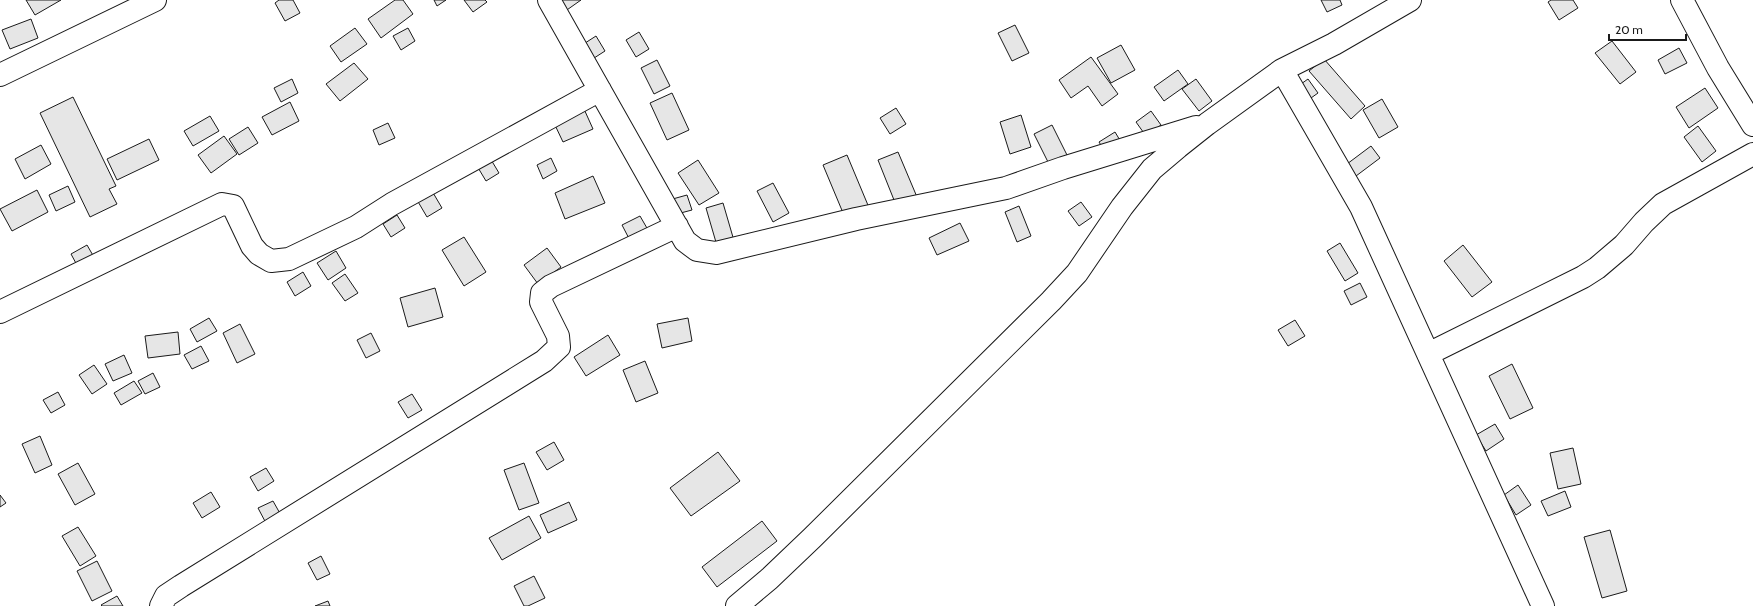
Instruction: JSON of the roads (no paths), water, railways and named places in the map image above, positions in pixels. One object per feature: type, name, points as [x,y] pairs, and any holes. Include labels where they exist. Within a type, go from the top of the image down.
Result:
[{"type":"street","points":[[0,75],[155,0]]},
{"type":"street","points":[[549,0],[685,241],[697,250],[716,253],[856,219],[1006,188],[1062,168],[1207,124]]},
{"type":"street","points":[[737,606],[769,579],[812,538],[1052,301],[1077,273],[1122,207],[1152,170],[1207,124],[1282,70],[1334,44],[1410,0]]},
{"type":"street","points":[[1682,0],[1718,68],[1753,126]]},
{"type":"street","points":[[1282,70],[1361,207],[1544,606]]},
{"type":"street","points":[[0,312],[222,204],[233,206],[252,246],[259,254],[271,261],[289,259],[356,227],[392,204],[600,90]]},
{"type":"street","points":[[1428,354],[1592,271],[1624,245],[1644,222],[1663,204],[1753,154]]},
{"type":"street","points":[[161,606],[166,596],[181,586],[544,361],[559,347],[558,336],[541,302],[542,293],[551,286],[677,226]]}]
